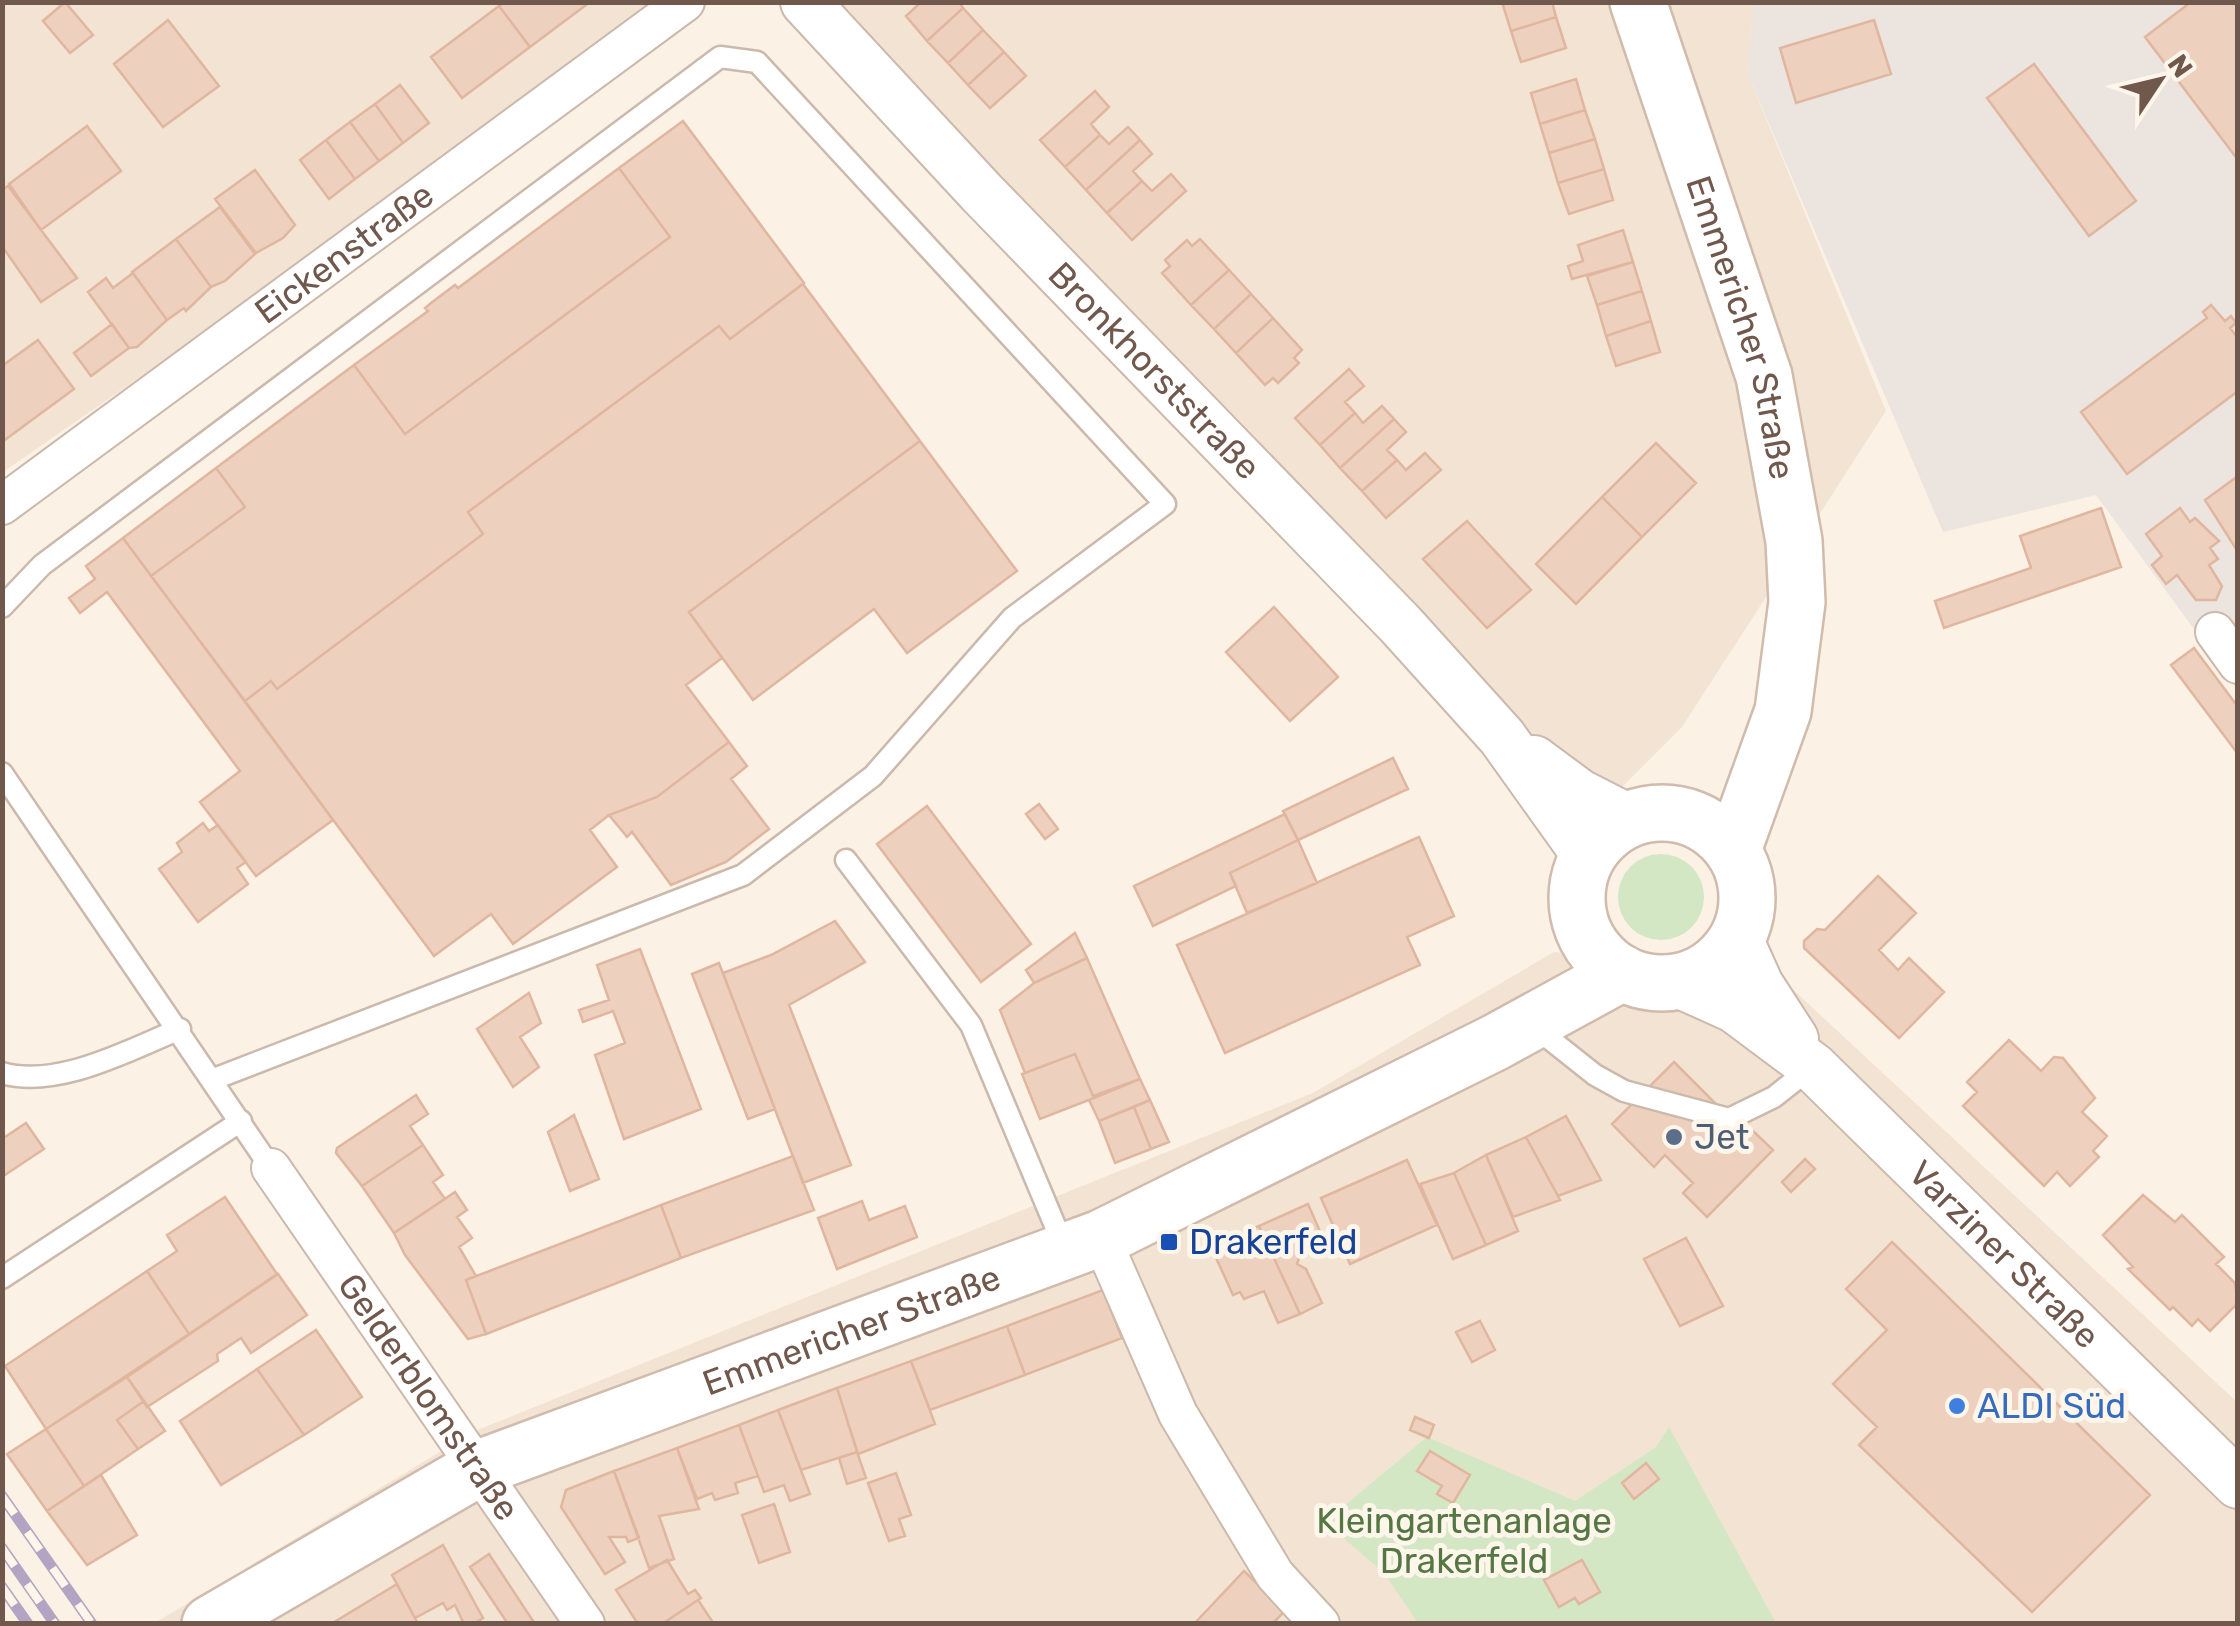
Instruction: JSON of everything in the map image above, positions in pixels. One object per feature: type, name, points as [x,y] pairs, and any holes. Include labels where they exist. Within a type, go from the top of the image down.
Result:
[{"type":"main road","name":"Emmericher Straße","points":[[1638,2],[1764,376],[1794,540],[1797,602],[1775,740],[1732,850]]},
{"type":"main road","name":"Emmericher Straße","points":[[1687,816],[1724,783],[1750,747],[1789,664]]},
{"type":"main road","points":[[1658,813],[1687,816],[1712,830],[1732,850],[1746,893],[1738,936],[1722,958],[1701,973],[1676,982],[1648,982],[1622,973],[1600,957],[1584,934],[1577,908],[1578,881],[1587,856],[1605,834],[1629,819],[1658,813]]},
{"type":"main road","name":"Emmericher Straße","points":[[1512,1033],[1560,975],[1584,934]]},
{"type":"main road","name":"Emmericher Straße","points":[[210,1624],[479,1468],[1083,1244],[1512,1033],[1622,973]]},
{"type":"street","name":"Eickenstraße","points":[[2,505],[685,2]]},
{"type":"street","name":"Bronkhorststraße","points":[[805,2],[981,192],[1402,625],[1502,737],[1587,856]]},
{"type":"street","points":[[2216,632],[2238,664]]},
{"type":"street","name":"Bronkhorststraße","points":[[1502,737],[1580,794],[1629,819]]},
{"type":"street","name":"Varziner Straße","points":[[1738,936],[1759,985],[1812,1067]]},
{"type":"street","name":"Varziner Straße","points":[[1676,982],[1734,1008],[1812,1067],[2238,1484]]},
{"type":"street","name":"Gelderblomstraße","points":[[272,1168],[584,1624]]},
{"type":"street","points":[[1083,1244],[1178,1414],[1275,1575],[1320,1624]]},
{"type":"lane","points":[[2,608],[42,565],[720,58],[758,62],[1165,504],[1012,618],[873,776],[743,874],[214,1079]]},
{"type":"lane","points":[[2,773],[272,1168]]},
{"type":"lane","points":[[846,860],[971,1025],[1083,1244]]},
{"type":"lane","points":[[2,1073],[21,1078],[61,1072],[111,1058],[180,1029]]},
{"type":"lane","points":[[1512,1033],[1624,1091],[1728,1119],[1774,1097],[1812,1067]]},
{"type":"lane","points":[[2,1278],[241,1121]]},
{"type":"shaded area","points":[[3,3],[680,3],[3,472]]},
{"type":"shaded area","points":[[806,3],[1754,3],[1747,72],[1886,411],[1682,727],[1584,825]]},
{"type":"shaded area","points":[[1754,3],[2237,3],[2237,688],[2096,495],[1943,532],[1747,72]]},
{"type":"shaded area","points":[[1554,952],[1787,984],[2237,1402],[2237,1623],[153,1624],[475,1431],[1313,1093]]},
{"type":"green space","points":[[1661,854],[1678,857],[1692,866],[1701,880],[1701,914],[1692,928],[1678,937],[1661,940],[1644,937],[1630,928],[1621,914],[1618,897],[1621,880],[1630,866],[1644,857]]},
{"type":"green space","name":"Kleingartenanlage Drakerfeld","points":[[1669,1427],[1776,1623],[1418,1623],[1384,1573],[1325,1522],[1427,1437],[1575,1501],[1656,1447]]},
{"type":"building","points":[[65,2],[93,35],[70,53],[43,21]]},
{"type":"building","points":[[504,2],[590,2],[530,47],[499,6]]},
{"type":"building","points":[[921,2],[959,2],[963,8],[927,41],[906,16]]},
{"type":"building","points":[[1502,2],[1552,2],[1556,17],[1511,31]]},
{"type":"building","points":[[2191,2],[2238,2],[2238,160],[2145,37]]},
{"type":"building","points":[[499,6],[530,47],[462,98],[431,57]]},
{"type":"building","points":[[963,8],[983,30],[948,63],[927,41]]},
{"type":"building","points":[[1556,17],[1566,48],[1521,62],[1511,31]]},
{"type":"building","points":[[168,20],[219,86],[163,127],[114,64]]},
{"type":"building","points":[[1874,20],[1891,74],[1796,103],[1780,48]]},
{"type":"building","points":[[983,30],[1004,52],[968,85],[948,63]]},
{"type":"building","points":[[1004,52],[1026,76],[990,108],[968,85]]},
{"type":"building","points":[[2034,64],[2136,201],[2089,236],[1987,98]]},
{"type":"building","points":[[1576,79],[1585,110],[1540,124],[1531,93]]},
{"type":"building","points":[[400,85],[429,123],[403,143],[375,104]]},
{"type":"building","points":[[1095,91],[1109,107],[1091,124],[1100,135],[1065,167],[1040,140]]},
{"type":"building","points":[[375,104],[403,143],[379,161],[350,122]]},
{"type":"building","points":[[1585,110],[1595,139],[1549,153],[1540,124]]},
{"type":"building","points":[[683,121],[804,283],[730,339],[719,326],[468,512],[483,534],[277,689],[271,681],[245,701],[151,576],[245,507],[216,468],[354,365],[405,434],[670,237],[619,168]]},
{"type":"building","points":[[350,122],[379,161],[355,179],[326,140]]},
{"type":"building","points":[[87,126],[121,171],[41,230],[9,184]]},
{"type":"building","points":[[1128,127],[1140,140],[1086,190],[1065,167],[1100,135],[1109,144]]},
{"type":"building","points":[[1595,139],[1604,169],[1558,183],[1549,153]]},
{"type":"building","points":[[326,140],[355,179],[329,199],[300,160]]},
{"type":"building","points":[[1140,140],[1152,154],[1133,171],[1142,181],[1107,213],[1086,190]]},
{"type":"building","points":[[619,168],[670,237],[405,434],[354,365],[428,311],[425,308],[455,285],[458,288]]},
{"type":"building","points":[[1604,169],[1613,200],[1569,214],[1558,183]]},
{"type":"building","points":[[255,170],[295,225],[283,238],[256,253],[215,199]]},
{"type":"building","points":[[1171,174],[1186,191],[1132,240],[1107,213],[1142,181],[1152,191]]},
{"type":"building","points":[[8,186],[77,278],[41,302],[2,246],[2,190]]},
{"type":"building","points":[[220,207],[255,254],[225,281],[211,287],[176,239]]},
{"type":"building","points":[[1623,230],[1633,262],[1572,279],[1568,266],[1583,261],[1578,245]]},
{"type":"building","points":[[176,239],[211,287],[186,311],[184,308],[167,320],[132,272]]},
{"type":"building","points":[[1200,239],[1229,270],[1191,305],[1162,273],[1170,266],[1165,260],[1187,240],[1192,246]]},
{"type":"building","points":[[1633,262],[1642,291],[1597,305],[1587,276]]},
{"type":"building","points":[[1229,270],[1251,294],[1214,329],[1191,305]]},
{"type":"building","points":[[133,273],[167,320],[137,347],[129,348],[88,292],[106,278],[113,288]]},
{"type":"building","points":[[803,284],[920,441],[689,612],[722,658],[686,685],[729,742],[657,797],[609,815],[590,830],[617,867],[513,944],[491,914],[434,956],[245,701],[271,681],[277,689],[483,534],[468,512],[719,326],[730,339]]},
{"type":"building","points":[[1642,291],[1651,321],[1606,336],[1597,305]]},
{"type":"building","points":[[1251,294],[1273,318],[1236,353],[1214,329]]},
{"type":"building","points":[[2211,305],[2225,321],[2231,316],[2236,323],[2230,328],[2238,338],[2238,391],[2127,474],[2081,412],[2207,318],[2203,312]]},
{"type":"building","points":[[1273,318],[1302,350],[1294,358],[1299,363],[1278,383],[1273,378],[1265,385],[1236,353]]},
{"type":"building","points":[[1651,321],[1660,352],[1616,366],[1606,336]]},
{"type":"building","points":[[112,324],[129,348],[91,376],[74,353]]},
{"type":"building","points":[[38,340],[74,389],[2,442],[2,366]]},
{"type":"building","points":[[1349,369],[1364,386],[1345,402],[1355,413],[1320,445],[1295,418]]},
{"type":"building","points":[[1382,406],[1394,419],[1340,468],[1320,445],[1355,413],[1363,423]]},
{"type":"building","points":[[1394,419],[1406,432],[1387,450],[1397,460],[1362,491],[1340,468]]},
{"type":"building","points":[[920,441],[1017,571],[907,653],[874,609],[753,700],[689,612]]},
{"type":"building","points":[[1656,443],[1696,483],[1642,537],[1602,497]]},
{"type":"building","points":[[1425,453],[1441,470],[1386,518],[1362,491],[1397,460],[1406,470]]},
{"type":"building","points":[[216,468],[245,507],[151,576],[123,538]]},
{"type":"building","points":[[2238,476],[2238,552],[2205,500]]},
{"type":"building","points":[[1602,497],[1642,537],[1576,604],[1536,564]]},
{"type":"building","points":[[2101,508],[2121,567],[1944,628],[1935,601],[2031,568],[2020,536]]},
{"type":"building","points":[[2180,508],[2190,522],[2195,518],[2219,541],[2210,548],[2218,559],[2209,565],[2222,586],[2216,600],[2196,600],[2177,575],[2166,584],[2152,565],[2162,556],[2146,534]]},
{"type":"building","points":[[1467,521],[1531,590],[1487,628],[1423,559]]},
{"type":"building","points":[[123,538],[333,820],[256,876],[200,802],[240,771],[107,592],[80,613],[69,598],[95,579],[86,566]]},
{"type":"building","points":[[1274,607],[1338,677],[1290,721],[1226,652]]},
{"type":"building","points":[[2194,648],[2238,707],[2238,754],[2171,665]]},
{"type":"building","points":[[729,742],[747,766],[731,779],[769,829],[726,862],[671,885],[632,832],[627,837],[609,815],[657,797]]},
{"type":"building","points":[[1393,758],[1408,789],[1298,840],[1283,811]]},
{"type":"building","points":[[1039,804],[1058,829],[1045,839],[1026,814]]},
{"type":"building","points":[[927,806],[1031,944],[981,982],[877,844]]},
{"type":"building","points":[[1285,814],[1298,840],[1230,873],[1236,886],[1153,926],[1134,886]]},
{"type":"building","points":[[203,823],[209,831],[218,825],[246,862],[237,868],[248,884],[198,922],[159,869],[182,852],[177,843]]},
{"type":"building","points":[[1419,837],[1454,916],[1407,937],[1420,965],[1225,1053],[1177,945]]},
{"type":"building","points":[[1298,840],[1317,883],[1247,913],[1230,873]]},
{"type":"building","points":[[1878,876],[1916,913],[1879,950],[1898,970],[1909,958],[1944,992],[1899,1038],[1804,948],[1804,941],[1817,929],[1825,930]]},
{"type":"building","points":[[835,921],[865,962],[789,1005],[851,1165],[803,1183],[723,973],[771,955]]},
{"type":"building","points":[[1075,933],[1087,958],[1034,983],[1026,970]]},
{"type":"building","points":[[640,949],[701,1109],[624,1139],[595,1055],[625,1043],[613,1011],[583,1022],[579,1010],[609,1000],[597,965]]},
{"type":"building","points":[[1087,958],[1140,1079],[1093,1096],[1075,1054],[1025,1073],[1000,1010],[1034,983]]},
{"type":"building","points":[[719,963],[775,1109],[748,1119],[692,974]]},
{"type":"building","points":[[529,993],[541,1023],[520,1037],[539,1067],[513,1087],[477,1029]]},
{"type":"building","points":[[2009,1040],[2041,1071],[2054,1057],[2063,1058],[2095,1098],[2082,1112],[2107,1136],[2093,1151],[2099,1157],[2070,1186],[2057,1172],[2044,1186],[1963,1106],[1977,1092],[1967,1082]]},
{"type":"building","points":[[1075,1054],[1094,1098],[1040,1119],[1022,1074]]},
{"type":"building","name":"Jet","points":[[1674,1062],[1717,1105],[1704,1118],[1732,1146],[1750,1128],[1773,1150],[1707,1217],[1683,1193],[1693,1183],[1665,1155],[1654,1167],[1612,1124]]},
{"type":"building","points":[[1140,1079],[1150,1100],[1099,1121],[1089,1100]]},
{"type":"building","points":[[416,1095],[428,1114],[410,1126],[423,1145],[362,1186],[336,1153],[337,1148]]},
{"type":"building","points":[[1150,1100],[1169,1142],[1151,1149],[1134,1107]]},
{"type":"building","points":[[1134,1107],[1151,1149],[1115,1163],[1099,1121]]},
{"type":"building","points":[[574,1115],[599,1179],[570,1191],[548,1132]]},
{"type":"building","points":[[1566,1116],[1601,1180],[1558,1196],[1526,1137]]},
{"type":"building","points":[[26,1123],[44,1149],[2,1177],[2,1139]]},
{"type":"building","points":[[1526,1137],[1560,1200],[1513,1217],[1486,1155]]},
{"type":"building","points":[[423,1145],[443,1175],[433,1182],[445,1199],[394,1233],[362,1186]]},
{"type":"building","points":[[1486,1155],[1518,1231],[1486,1245],[1454,1173]]},
{"type":"building","points":[[793,1156],[814,1210],[681,1258],[661,1205]]},
{"type":"building","points":[[1805,1159],[1815,1169],[1791,1192],[1782,1182]]},
{"type":"building","points":[[1407,1160],[1437,1225],[1350,1264],[1321,1198]]},
{"type":"building","points":[[1454,1173],[1486,1245],[1453,1259],[1420,1184]]},
{"type":"building","points":[[455,1192],[467,1210],[457,1217],[472,1238],[459,1247],[476,1276],[466,1280],[486,1334],[468,1339],[405,1255],[394,1233]]},
{"type":"building","points":[[2143,1195],[2175,1222],[2182,1215],[2224,1257],[2216,1264],[2235,1283],[2238,1303],[2210,1331],[2198,1319],[2192,1326],[2173,1307],[2170,1310],[2128,1269],[2133,1267],[2103,1235]]},
{"type":"building","points":[[225,1197],[277,1274],[189,1334],[147,1271],[177,1251],[167,1235]]},
{"type":"building","points":[[862,1201],[869,1220],[905,1206],[917,1237],[837,1269],[818,1218]]},
{"type":"building","points":[[1308,1204],[1329,1252],[1321,1255],[1318,1248],[1300,1255],[1297,1264],[1306,1269],[1322,1303],[1300,1314],[1259,1226]]},
{"type":"building","points":[[661,1205],[681,1258],[486,1334],[466,1280]]},
{"type":"building","points":[[1259,1226],[1300,1314],[1278,1323],[1264,1291],[1244,1299],[1240,1292],[1233,1295],[1211,1247]]},
{"type":"building","points":[[1686,1238],[1723,1306],[1680,1326],[1644,1259]]},
{"type":"building","name":"ALDI Süd","points":[[1892,1242],[2150,1495],[2032,1612],[1859,1445],[1877,1427],[1833,1384],[1887,1330],[1846,1289]]},
{"type":"building","points":[[147,1271],[189,1334],[46,1429],[5,1366]]},
{"type":"building","points":[[278,1274],[307,1315],[251,1353],[241,1338],[217,1354],[218,1361],[147,1407],[127,1377]]},
{"type":"building","points":[[1103,1290],[1122,1338],[1025,1375],[1007,1326]]},
{"type":"building","points":[[1480,1321],[1495,1350],[1472,1362],[1456,1332]]},
{"type":"building","points":[[1007,1326],[1025,1375],[930,1410],[911,1361]]},
{"type":"building","points":[[316,1330],[362,1397],[304,1435],[257,1369]]},
{"type":"building","points":[[911,1361],[935,1424],[858,1454],[837,1388]]},
{"type":"building","points":[[257,1369],[304,1435],[221,1485],[180,1421]]},
{"type":"building","points":[[127,1377],[144,1401],[117,1420],[138,1449],[84,1486],[46,1429]]},
{"type":"building","points":[[837,1388],[857,1452],[801,1470],[778,1410]]},
{"type":"building","points":[[144,1401],[165,1431],[138,1449],[117,1420]]},
{"type":"building","points":[[778,1410],[810,1494],[790,1501],[784,1485],[764,1492],[739,1425]]},
{"type":"building","points":[[1415,1417],[1434,1425],[1429,1438],[1410,1430]]},
{"type":"building","points":[[739,1425],[758,1476],[735,1483],[738,1493],[715,1500],[712,1493],[697,1499],[677,1448]]},
{"type":"building","points":[[46,1429],[84,1486],[47,1511],[7,1454]]},
{"type":"building","points":[[677,1448],[699,1509],[659,1516],[674,1559],[649,1568],[614,1471]]},
{"type":"building","points":[[1430,1451],[1470,1475],[1453,1503],[1437,1494],[1442,1486],[1417,1471]]},
{"type":"building","points":[[857,1452],[866,1478],[847,1484],[839,1458]]},
{"type":"building","points":[[1646,1463],[1659,1479],[1634,1499],[1622,1483]]},
{"type":"building","points":[[614,1471],[639,1538],[628,1542],[626,1537],[609,1537],[625,1562],[605,1574],[561,1507],[566,1490]]},
{"type":"building","points":[[896,1473],[911,1515],[899,1519],[905,1536],[889,1541],[868,1483]]},
{"type":"building","points":[[101,1475],[137,1535],[87,1565],[47,1511]]},
{"type":"building","points":[[774,1504],[790,1552],[759,1563],[742,1515]]},
{"type":"building","points":[[443,1545],[483,1618],[473,1624],[464,1624],[455,1605],[447,1610],[443,1603],[415,1618],[392,1575]]},
{"type":"building","points":[[489,1554],[533,1621],[529,1624],[508,1624],[470,1567]]},
{"type":"building","points":[[667,1560],[688,1594],[695,1590],[701,1598],[662,1624],[638,1624],[616,1590]]},
{"type":"building","points":[[1582,1560],[1600,1592],[1579,1604],[1575,1598],[1559,1607],[1544,1580]]},
{"type":"building","points":[[1244,1571],[1285,1611],[1272,1624],[1194,1624]]},
{"type":"building","points":[[397,1584],[418,1624],[331,1624]]},
{"type":"building","points":[[698,1600],[714,1624],[662,1624]]},
{"type":"railway","points":[[2,1496],[92,1624]]},
{"type":"railway","points":[[2,1548],[55,1624]]},
{"type":"railway","points":[[2,1587],[28,1624]]},
{"type":"place","name":"Jet","points":[[1674,1137]]},
{"type":"place","name":"Drakerfeld","points":[[1169,1242]]},
{"type":"place","name":"ALDI Süd","points":[[1957,1406]]}]
